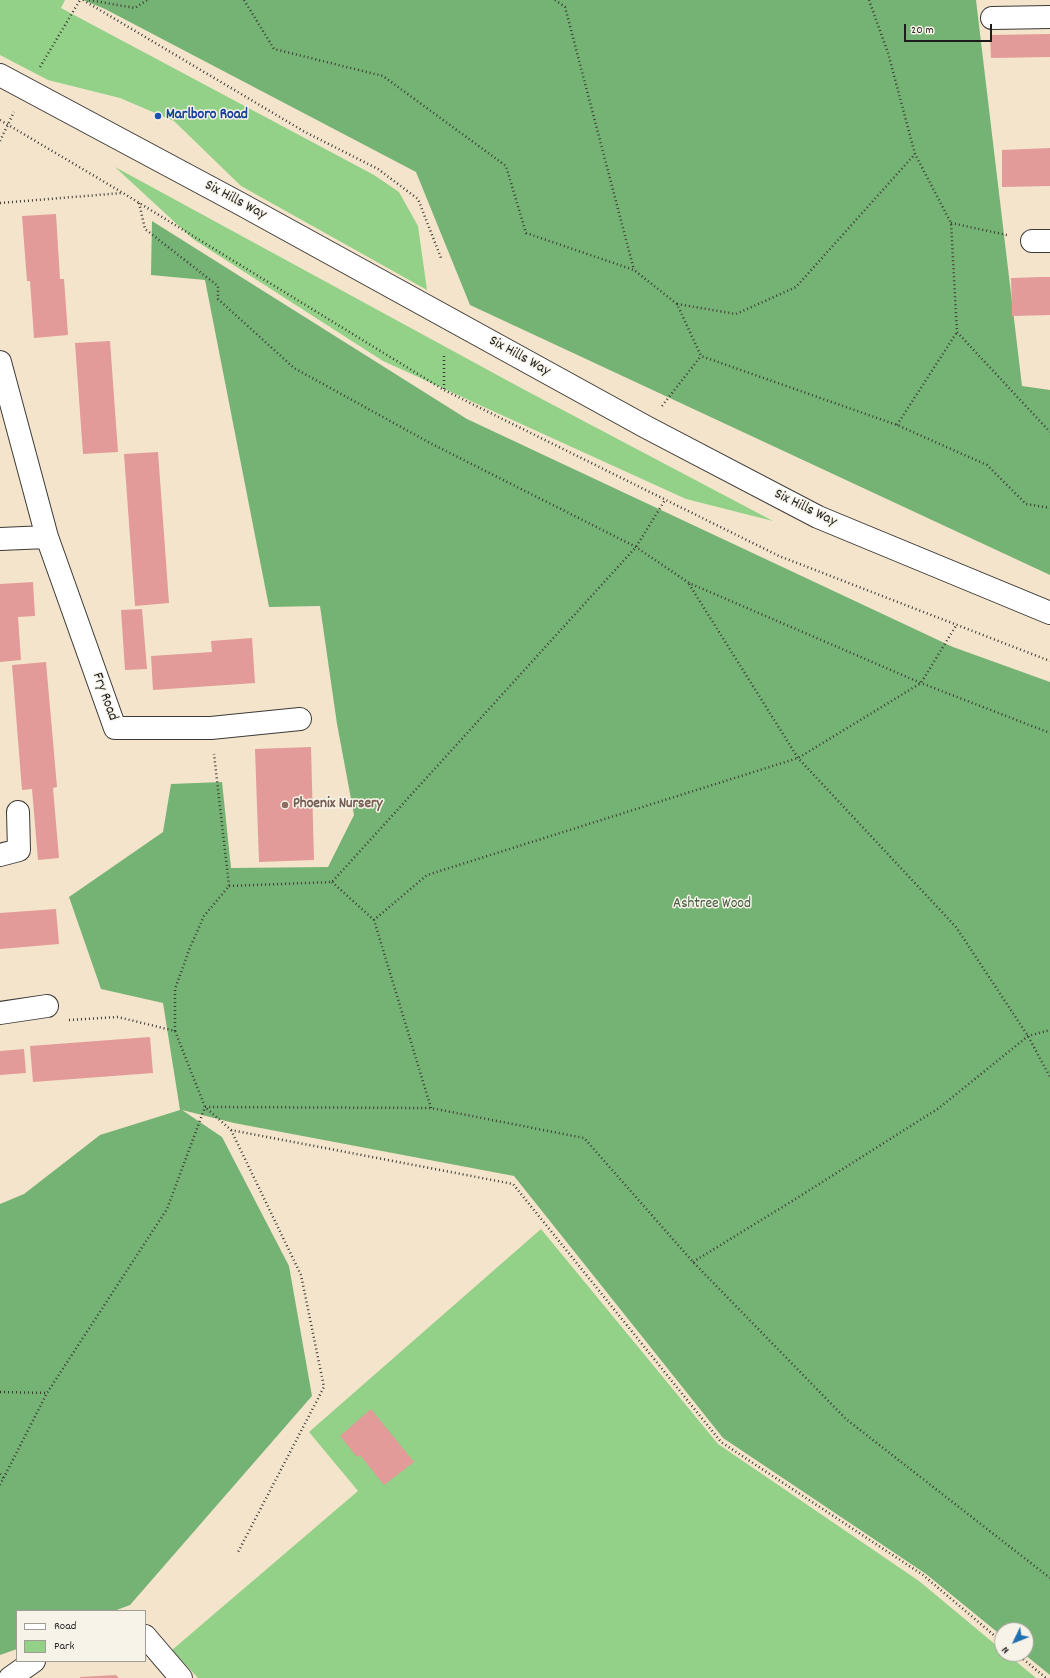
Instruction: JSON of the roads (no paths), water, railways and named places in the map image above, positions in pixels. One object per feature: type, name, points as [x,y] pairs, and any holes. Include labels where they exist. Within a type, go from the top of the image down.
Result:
[{"type":"street","points":[[992,18],[1050,17]]},
{"type":"street","name":"Six Hills Way","points":[[0,75],[239,203],[646,427],[818,517],[1050,613]]},
{"type":"street","name":"Fry Road","points":[[0,362],[48,537],[115,728],[211,728],[300,720]]},
{"type":"street","points":[[0,539],[48,537]]},
{"type":"street","points":[[0,854],[20,850],[18,812]]},
{"type":"street","points":[[0,1013],[47,1006]]},
{"type":"street","points":[[146,1637],[181,1678]]},
{"type":"street","points":[[10,1678],[33,1662]]},
{"type":"place","name":"Marlboro Road","points":[[158,116]]},
{"type":"place","name":"Phoenix Nursery","points":[[285,805]]},
{"type":"park label","name":"Ashtree Wood","points":[[712,905]]}]
